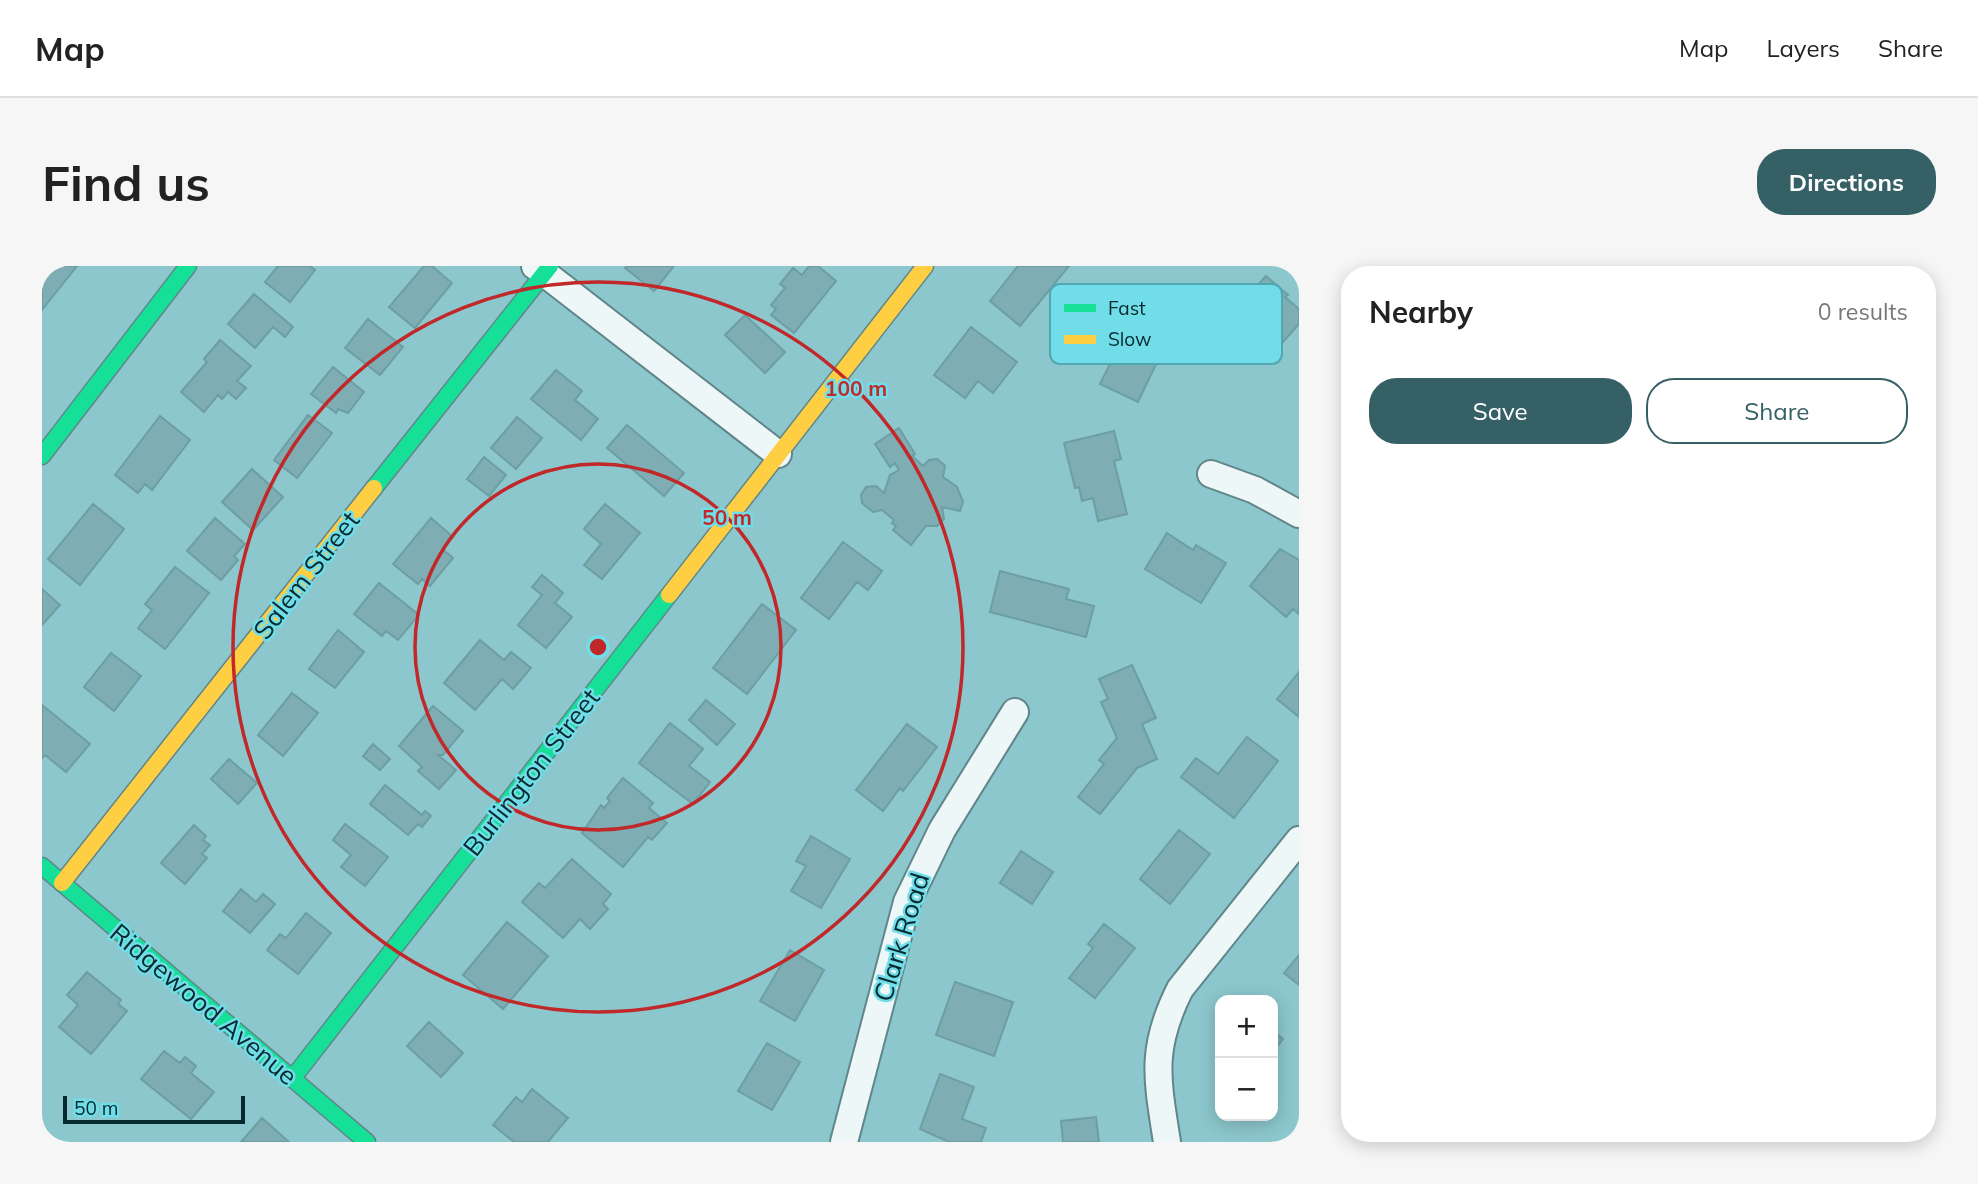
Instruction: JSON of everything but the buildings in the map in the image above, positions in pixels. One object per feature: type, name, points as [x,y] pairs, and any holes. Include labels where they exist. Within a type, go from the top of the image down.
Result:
[{"type":"street","points":[[42,456],[188,266]]},
{"type":"street","name":"Burlington Street","points":[[292,1079],[925,266]]},
{"type":"street","points":[[543,268],[778,454]]},
{"type":"street","name":"Salem Street","points":[[62,883],[543,268]]},
{"type":"street","points":[[1210,474],[1255,490],[1299,514]]},
{"type":"street","name":"Clark Road","points":[[844,1142],[907,902],[930,850],[1015,712]]},
{"type":"street","points":[[1167,1142],[1156,1065],[1160,1037],[1168,1012],[1180,989],[1299,840]]},
{"type":"street","name":"Ridgewood Avenue","points":[[42,866],[367,1142]]},
{"type":"traffic: fast","points":[[42,456],[188,266]]},
{"type":"traffic: fast","points":[[374,488],[550,266]]},
{"type":"traffic: fast","points":[[292,1079],[669,595]]},
{"type":"traffic: fast","points":[[42,866],[367,1142]]},
{"type":"traffic: slow","points":[[669,595],[925,266]]},
{"type":"traffic: slow","points":[[62,883],[374,488]]}]
